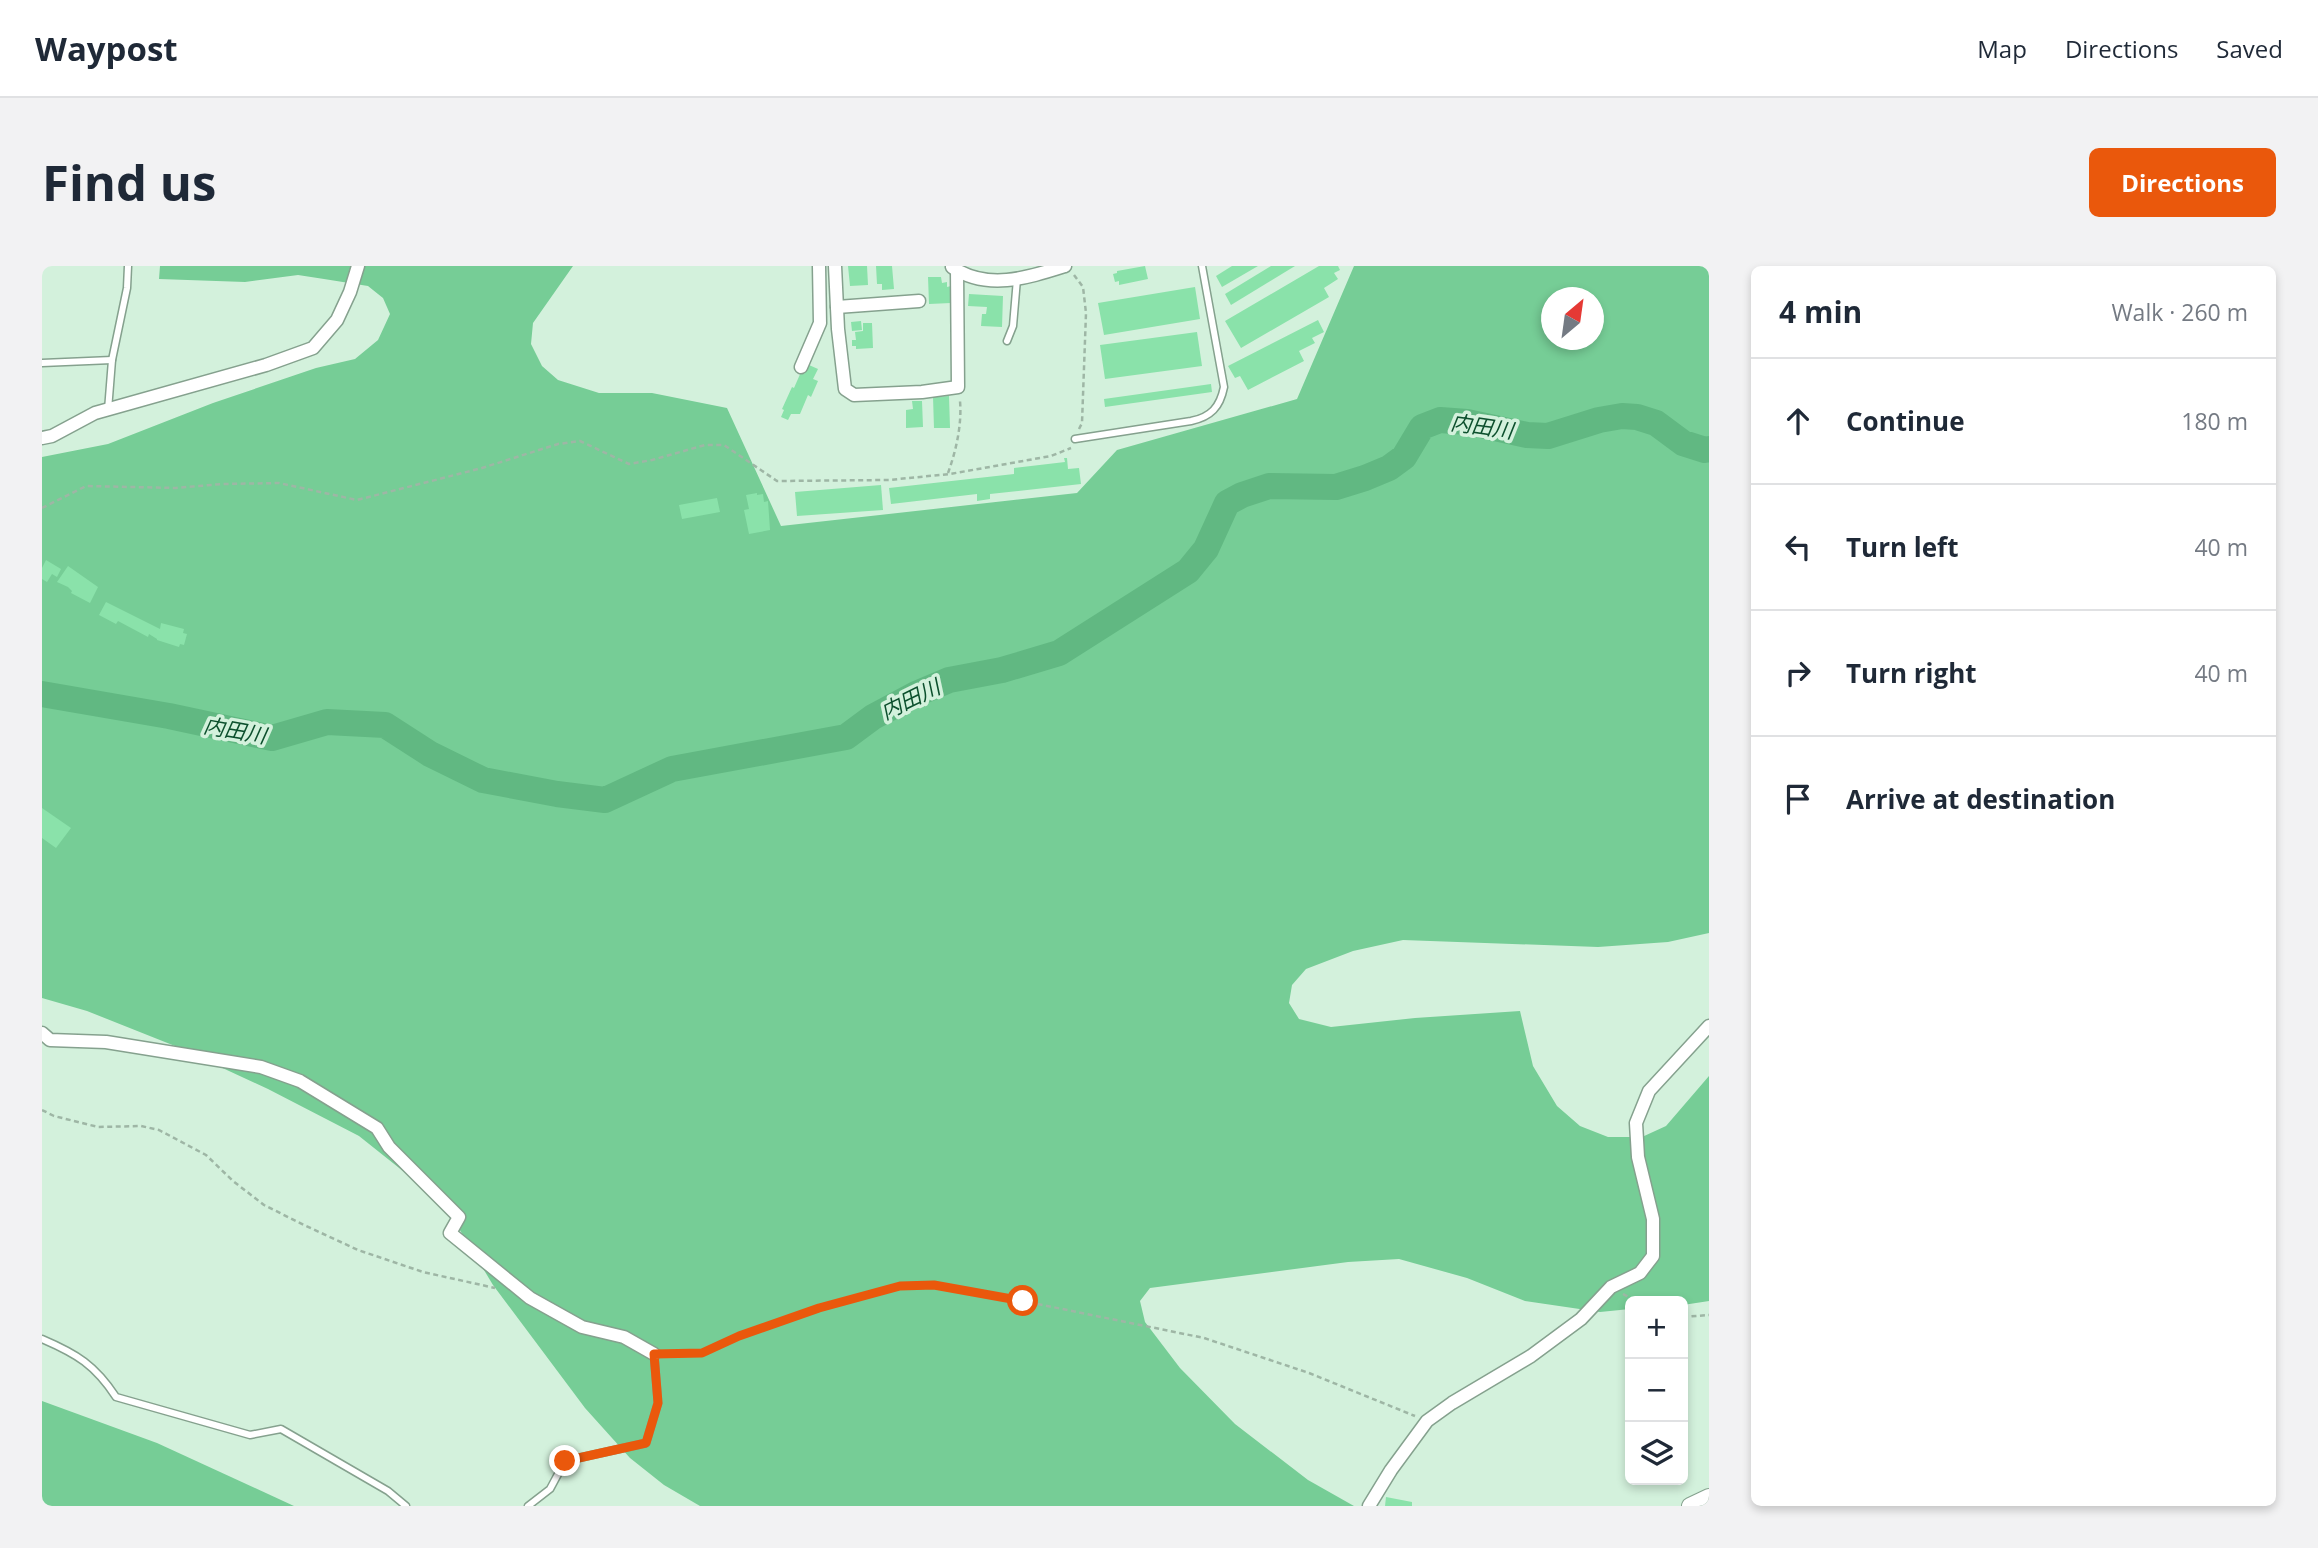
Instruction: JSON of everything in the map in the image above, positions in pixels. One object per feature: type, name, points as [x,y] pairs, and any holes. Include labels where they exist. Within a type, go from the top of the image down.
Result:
[{"type":"street","points":[[42,438],[52,436],[95,413],[266,365],[313,348],[337,320],[358,266]]},
{"type":"street","points":[[801,367],[820,323],[819,266]]},
{"type":"street","points":[[835,266],[845,389],[854,395],[922,392],[958,387],[954,268],[981,280],[1010,280],[1067,266]]},
{"type":"street","points":[[1002,266],[1010,280]]},
{"type":"street","points":[[837,307],[919,302]]},
{"type":"street","points":[[1369,1506],[1391,1470],[1427,1421],[1531,1356],[1571,1327],[1611,1287],[1640,1273],[1653,1256],[1653,1219],[1638,1157],[1636,1123],[1649,1091],[1709,1026]]},
{"type":"street","points":[[42,1033],[50,1040],[106,1042],[261,1067],[300,1081],[377,1128],[389,1147],[459,1216],[450,1233],[530,1298],[582,1327],[624,1337],[654,1354]]},
{"type":"street","points":[[1690,1506],[1709,1497]]},
{"type":"lane","points":[[108,410],[112,360],[127,288],[128,266]]},
{"type":"lane","points":[[1075,439],[1191,421],[1205,418],[1214,412],[1224,387],[1202,266]]},
{"type":"lane","points":[[1007,341],[1013,326],[1010,280]]},
{"type":"lane","points":[[42,363],[112,360]]},
{"type":"lane","points":[[42,1339],[77,1354],[106,1381],[116,1397],[250,1434],[281,1429],[388,1491],[406,1506]]},
{"type":"lane","points":[[528,1506],[550,1489],[565,1461],[646,1443],[658,1403],[654,1354]]},
{"type":"path","points":[[42,508],[86,486],[176,488],[279,483],[356,500],[482,468],[558,444],[580,442],[629,464],[705,445],[724,445],[778,481],[889,481],[1051,456],[1070,450],[1082,423],[1086,313],[1083,287],[1067,266]]},
{"type":"path","points":[[947,474],[954,457],[960,426],[958,387]]},
{"type":"path","points":[[42,1110],[54,1116],[98,1126],[141,1126],[159,1130],[206,1155],[264,1205],[304,1225],[358,1250],[423,1272],[495,1288]]},
{"type":"path","points":[[654,1354],[702,1353],[739,1336],[819,1308],[900,1286],[934,1285],[1204,1338],[1309,1373],[1427,1421]]},
{"type":"path","points":[[1688,1317],[1709,1315]]},
{"type":"green space","points":[[160,266],[573,266],[533,323],[531,344],[542,366],[558,380],[599,393],[652,393],[727,408],[781,526],[1077,493],[1117,450],[1297,399],[1354,266],[1709,266],[1709,933],[1668,942],[1598,947],[1403,940],[1353,951],[1306,969],[1292,985],[1289,1003],[1299,1019],[1331,1027],[1520,1011],[1533,1066],[1557,1106],[1580,1126],[1608,1137],[1642,1137],[1666,1126],[1709,1076],[1709,1301],[1688,1304],[1688,1296],[1625,1296],[1625,1310],[1600,1312],[1525,1301],[1467,1278],[1399,1259],[1348,1262],[1150,1288],[1140,1301],[1145,1322],[1180,1368],[1235,1424],[1308,1480],[1354,1506],[700,1506],[664,1485],[630,1458],[585,1408],[493,1285],[455,1222],[418,1183],[359,1136],[268,1089],[175,1046],[87,1011],[42,998],[42,457],[108,444],[213,403],[316,368],[355,359],[378,340],[390,314],[383,298],[368,286],[298,275],[245,282],[159,279]]},
{"type":"green space","points":[[42,1401],[157,1443],[294,1506],[42,1506]]},
{"type":"building","points":[[848,266],[867,266],[868,285],[850,286]]},
{"type":"building","points":[[876,266],[892,266],[894,289],[882,290],[882,284],[877,284]]},
{"type":"building","points":[[1145,266],[1148,279],[1119,285],[1119,281],[1115,282],[1113,274],[1117,271]]},
{"type":"building","points":[[1232,266],[1258,266],[1222,287],[1216,276]]},
{"type":"building","points":[[1271,266],[1295,266],[1231,305],[1225,294]]},
{"type":"building","points":[[1319,266],[1338,266],[1340,270],[1334,273],[1338,279],[1324,288],[1329,297],[1241,348],[1225,321]]},
{"type":"building","points":[[928,277],[941,277],[942,283],[947,282],[947,287],[951,286],[951,303],[929,304]]},
{"type":"building","points":[[1195,287],[1200,319],[1104,335],[1098,303]]},
{"type":"building","points":[[969,294],[1003,296],[1002,327],[981,326],[982,314],[986,314],[987,307],[968,306]]},
{"type":"building","points":[[1318,320],[1324,332],[1312,338],[1315,343],[1299,351],[1304,361],[1248,390],[1240,376],[1235,378],[1228,366]]},
{"type":"building","points":[[861,321],[862,330],[852,331],[851,322]]},
{"type":"building","points":[[863,323],[872,323],[873,348],[856,349],[856,346],[852,346],[852,340],[856,340],[855,332],[863,331]]},
{"type":"building","points":[[1197,332],[1202,366],[1105,379],[1100,345]]},
{"type":"building","points":[[809,365],[818,369],[813,379],[818,381],[811,397],[808,395],[800,414],[791,414],[788,420],[781,417],[792,387],[794,388],[801,372],[804,374]]},
{"type":"building","points":[[1211,384],[1212,392],[1105,407],[1104,399]]},
{"type":"building","points":[[949,396],[950,428],[934,428],[933,397]]},
{"type":"building","points":[[912,401],[922,401],[923,427],[906,428],[906,410],[913,409]]},
{"type":"building","points":[[1064,458],[1067,458],[1068,469],[1079,468],[1081,484],[990,494],[990,499],[977,501],[977,494],[891,504],[889,488],[1014,474],[1014,468],[1065,462]]},
{"type":"building","points":[[881,485],[883,510],[797,516],[795,492]]},
{"type":"building","points":[[763,494],[764,502],[768,501],[770,530],[749,534],[744,510],[749,509],[746,495]]},
{"type":"building","points":[[717,498],[720,512],[682,519],[679,505]]},
{"type":"building","points":[[46,560],[61,569],[57,577],[52,574],[47,582],[42,579],[42,568]]},
{"type":"building","points":[[68,566],[98,587],[90,603],[57,582]]},
{"type":"building","points":[[106,602],[160,629],[161,623],[184,629],[183,633],[187,634],[184,645],[180,644],[179,647],[157,640],[149,634],[148,637],[118,621],[116,624],[99,615]]},
{"type":"building","points":[[42,808],[71,828],[56,848],[42,838]]},
{"type":"building","points":[[1386,1497],[1412,1502],[1412,1506],[1385,1506]]},
{"type":"waterway","name":"内田川","points":[[42,694],[169,716],[272,738],[327,722],[385,725],[430,754],[483,780],[605,800],[672,769],[846,737],[873,717],[949,680],[1002,670],[1059,653],[1188,571],[1206,549],[1227,503],[1269,486],[1336,487],[1365,478],[1389,468],[1404,457],[1422,427],[1440,420],[1548,436],[1599,420],[1622,416],[1637,417],[1656,423],[1683,443],[1709,449]]},
{"type":"route","points":[[565,1461],[646,1443],[658,1403],[654,1354],[702,1353],[777,1322],[900,1286],[934,1285],[1023,1301]]}]
